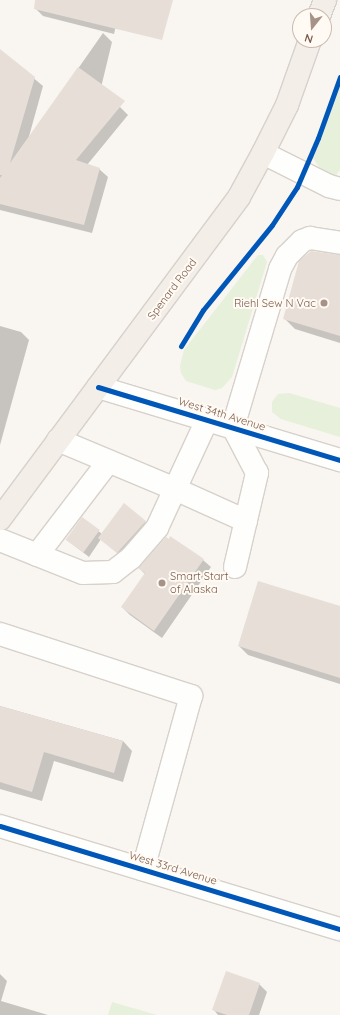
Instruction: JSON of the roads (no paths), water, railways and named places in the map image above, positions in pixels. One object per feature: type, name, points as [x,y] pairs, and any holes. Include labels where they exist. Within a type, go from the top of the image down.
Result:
[{"type":"main road","name":"Spenard Road","points":[[0,520],[239,197],[263,154],[287,105],[307,48]]},
{"type":"street","points":[[263,154],[329,186],[340,189]]},
{"type":"street","points":[[235,567],[257,473],[233,428],[280,269],[287,256],[302,240],[310,238],[340,243]]},
{"type":"street","name":"West 34th Avenue","points":[[98,387],[340,460]]},
{"type":"street","points":[[0,540],[83,573],[113,572],[131,558],[157,528],[207,420]]},
{"type":"street","points":[[58,440],[175,489],[246,521]]},
{"type":"street","points":[[37,555],[108,462]]},
{"type":"street","points":[[0,634],[191,696],[143,869]]},
{"type":"street","name":"West 33rd Avenue","points":[[0,826],[340,928]]},
{"type":"place","name":"Riehl Sew N Vac","points":[[324,303]]},
{"type":"place","name":"Smart Start of Alaska","points":[[162,583]]}]
